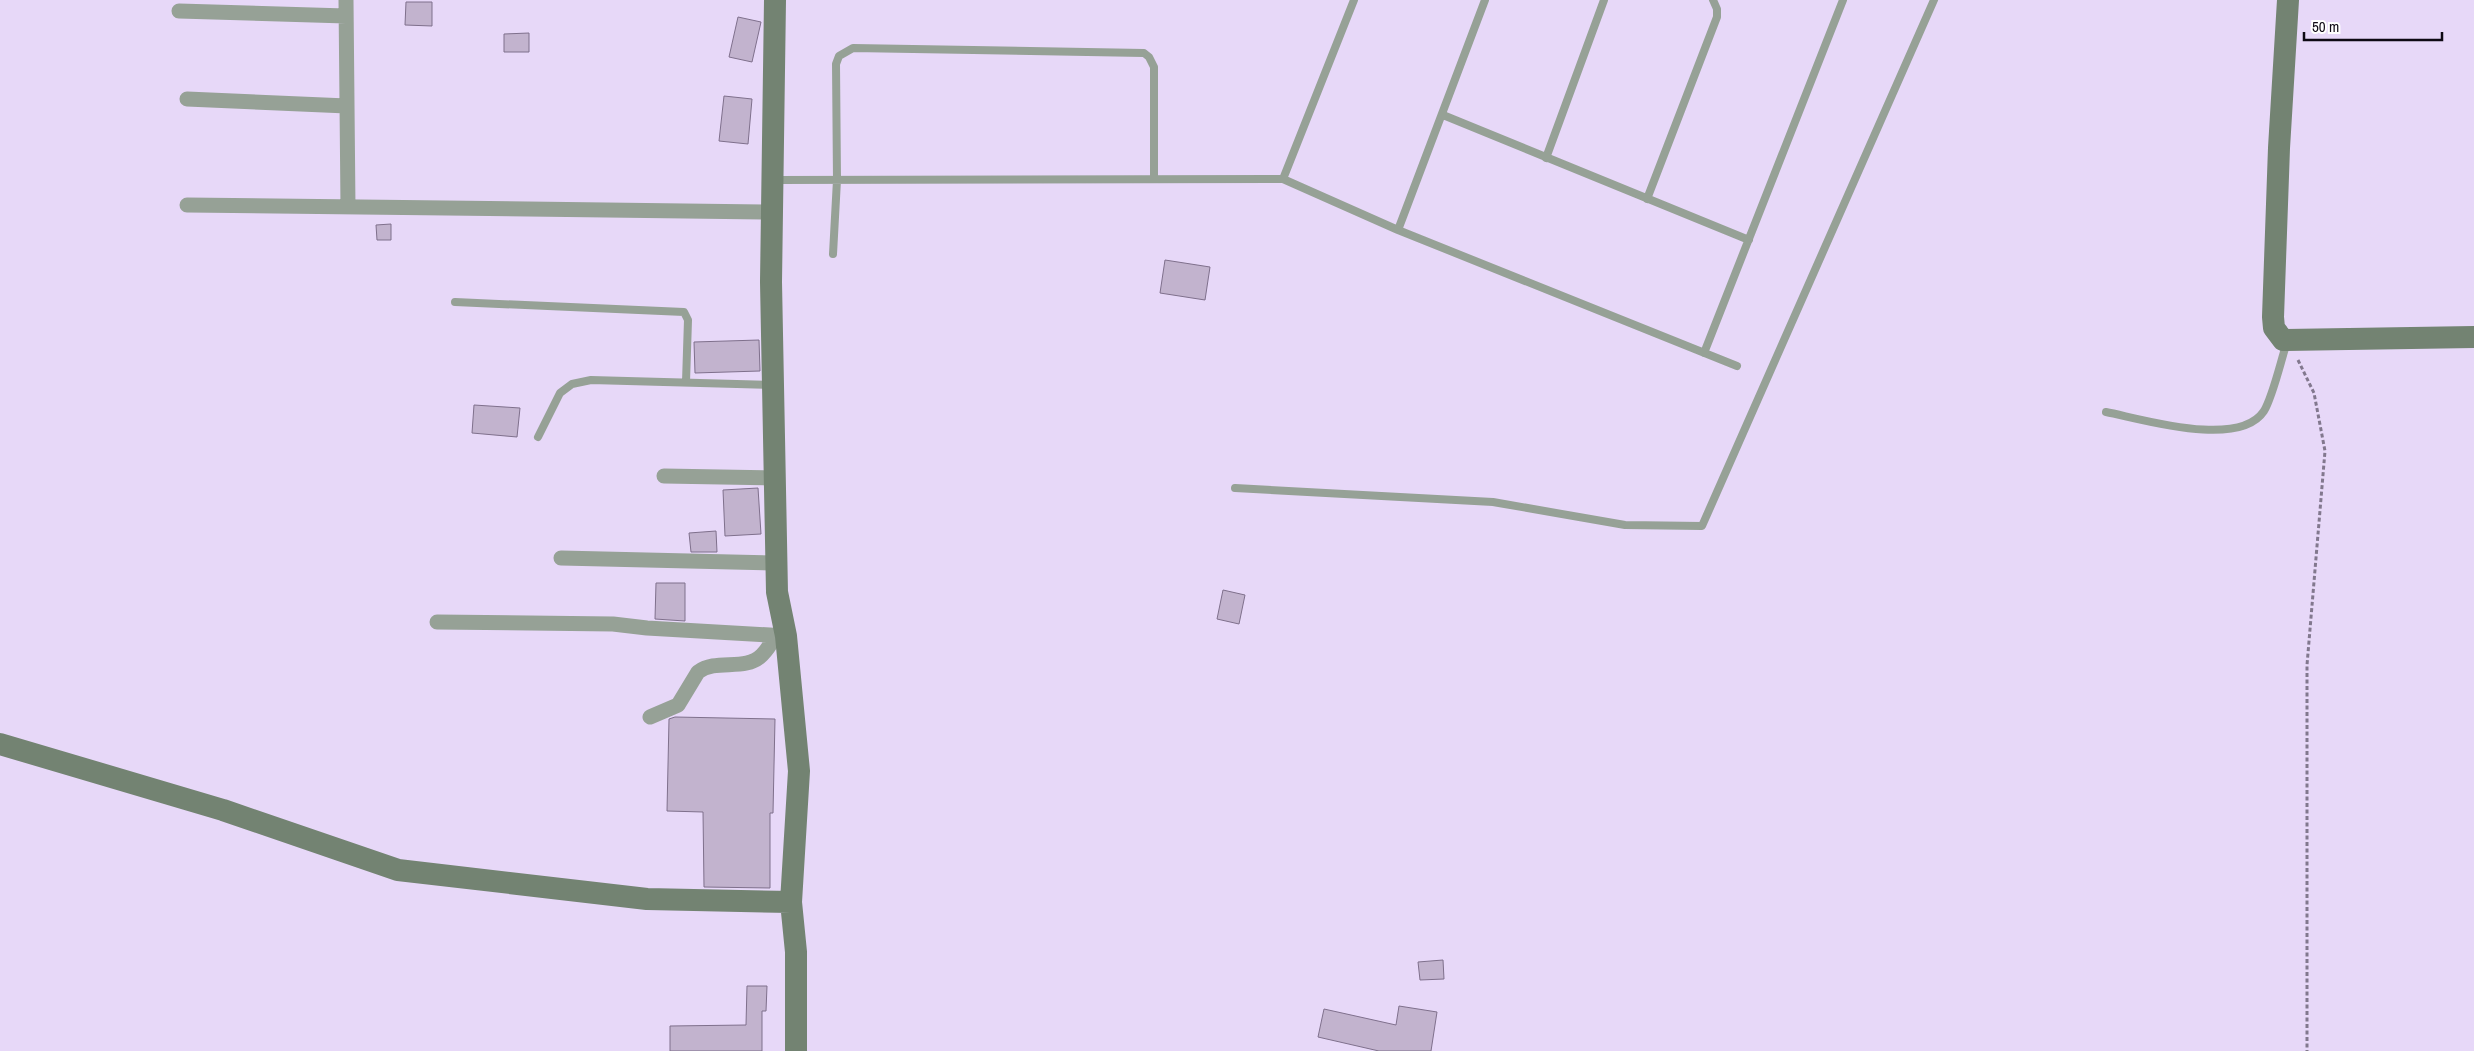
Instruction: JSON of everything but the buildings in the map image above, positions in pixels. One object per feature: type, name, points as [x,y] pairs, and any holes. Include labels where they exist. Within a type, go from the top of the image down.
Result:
[{"type":"street","points":[[346,0],[348,207]]},
{"type":"street","points":[[775,0],[772,180],[773,385],[778,592],[781,636],[799,771],[791,902],[796,952],[796,1051]]},
{"type":"street","points":[[2288,0],[2279,148],[2273,317],[2278,335],[2282,340],[2474,338]]},
{"type":"street","points":[[179,11],[346,16]]},
{"type":"street","points":[[187,99],[347,106]]},
{"type":"street","points":[[187,205],[772,212]]},
{"type":"street","points":[[664,476],[775,478]]},
{"type":"street","points":[[561,558],[777,563]]},
{"type":"street","points":[[437,622],[613,624],[647,628],[781,636]]},
{"type":"street","points":[[650,717],[678,705],[698,672],[702,669],[709,666],[746,663],[755,660],[781,636]]},
{"type":"street","points":[[0,744],[223,810],[398,870],[647,899],[791,902]]},
{"type":"lane","points":[[1283,179],[1354,0]]},
{"type":"lane","points":[[1398,230],[1485,0]]},
{"type":"lane","points":[[1546,158],[1604,0]]},
{"type":"lane","points":[[1647,199],[1717,17],[1718,9],[1713,0]]},
{"type":"lane","points":[[1704,353],[1843,0]]},
{"type":"lane","points":[[1235,488],[1493,502],[1625,525],[1702,526],[1934,0]]},
{"type":"lane","points":[[833,254],[836,180],[836,64],[839,56],[853,48],[1144,53],[1154,67],[1154,180]]},
{"type":"lane","points":[[1443,115],[1749,240]]},
{"type":"lane","points":[[772,180],[1283,179],[1398,230],[1737,366]]},
{"type":"lane","points":[[455,302],[684,312],[688,320],[686,382]]},
{"type":"lane","points":[[2106,412],[2199,430],[2221,430],[2251,422],[2265,410],[2288,340]]},
{"type":"lane","points":[[538,437],[560,393],[572,384],[591,380],[773,385]]},
{"type":"path","points":[[2288,340],[2314,393],[2325,451],[2307,665],[2307,1051]]}]
